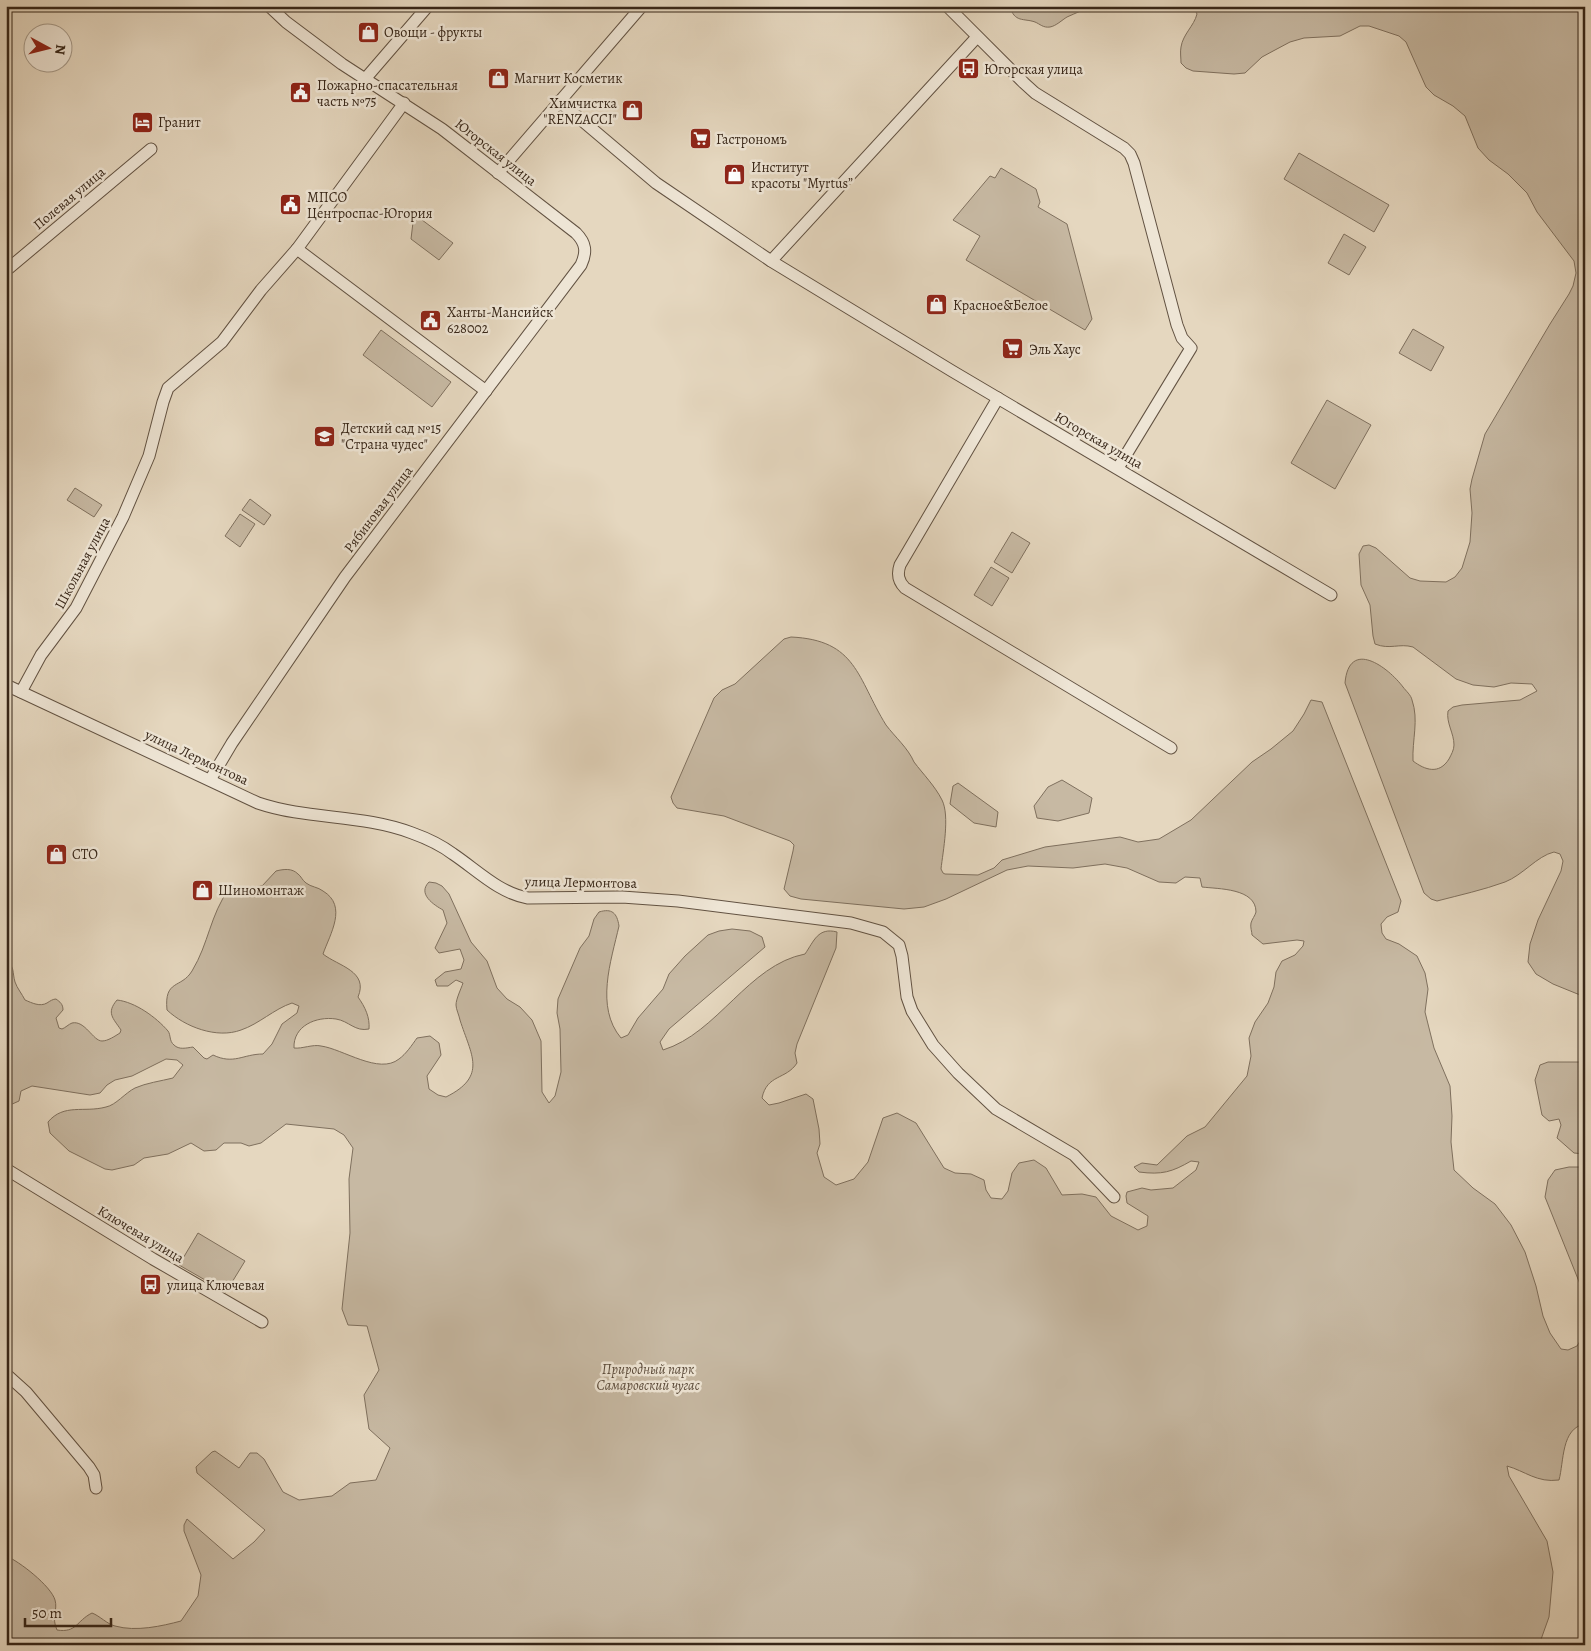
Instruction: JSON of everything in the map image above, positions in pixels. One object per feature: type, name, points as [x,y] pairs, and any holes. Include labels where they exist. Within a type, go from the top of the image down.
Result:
[{"type":"street","name":"Югорская улица","points":[[268,6],[334,59],[442,129],[576,233],[585,246],[584,259],[581,265]]},
{"type":"street","points":[[365,79],[428,6]]},
{"type":"street","points":[[498,173],[642,6]]},
{"type":"street","points":[[947,6],[1008,69],[1035,93],[1124,148],[1130,154],[1134,163],[1177,325],[1182,338],[1191,348],[1118,468]]},
{"type":"street","points":[[771,261],[977,37]]},
{"type":"street","name":"Югорская улица","points":[[559,101],[656,183],[771,261],[1331,595]]},
{"type":"street","points":[[404,103],[297,249],[486,391]]},
{"type":"street","name":"Полевая улица","points":[[6,266],[9,268],[151,149]]},
{"type":"street","name":"Школьная улица","points":[[21,692],[42,655],[76,608],[123,517],[149,456],[168,388],[222,342],[261,290],[297,249]]},
{"type":"street","name":"Рябиновая улица","points":[[210,780],[232,743],[345,577],[581,265]]},
{"type":"street","points":[[998,398],[900,565],[898,572],[901,584],[950,616],[1170,748]]},
{"type":"street","name":"улица Лермонтова","points":[[6,685],[271,808],[298,814],[375,822],[411,832],[445,848],[506,891],[520,897],[622,897],[678,901],[850,923],[883,932],[899,945],[907,998],[916,1020],[933,1046],[996,1109],[1074,1155],[1114,1197]]},
{"type":"street","name":"Ключевая улица","points":[[6,1169],[138,1250],[262,1322]]},
{"type":"street","points":[[6,1374],[26,1392],[90,1467],[94,1475],[96,1488]]},
{"type":"green space","points":[[1010,6],[1093,6],[1048,27],[1020,19],[1014,15]]},
{"type":"green space","points":[[1193,6],[1585,6],[1585,997],[1553,984],[1536,974],[1528,962],[1530,944],[1538,920],[1561,871],[1563,861],[1560,854],[1554,852],[1548,854],[1505,882],[1437,901],[1431,899],[1424,893],[1345,683],[1348,669],[1354,662],[1361,659],[1379,665],[1396,679],[1411,696],[1414,708],[1413,761],[1427,769],[1441,767],[1449,759],[1453,751],[1454,741],[1449,724],[1448,711],[1453,707],[1520,700],[1537,691],[1532,684],[1511,683],[1494,687],[1473,685],[1456,679],[1413,647],[1380,646],[1375,644],[1370,605],[1361,585],[1359,554],[1363,546],[1369,545],[1376,548],[1410,578],[1420,581],[1446,582],[1455,577],[1462,568],[1470,542],[1472,513],[1470,489],[1485,434],[1569,294],[1576,273],[1574,261],[1537,212],[1527,193],[1478,148],[1465,116],[1453,106],[1434,95],[1426,87],[1406,42],[1399,36],[1369,26],[1360,26],[1340,36],[1304,38],[1290,42],[1262,57],[1245,73],[1193,71],[1181,63],[1181,47],[1197,14]]},
{"type":"green space","points":[[1299,153],[1389,205],[1374,232],[1284,179]]},
{"type":"green space","points":[[1001,168],[1036,189],[1040,202],[1038,207],[1067,224],[1092,319],[1085,330],[966,260],[980,236],[953,220],[990,176],[995,178]]},
{"type":"green space","points":[[414,214],[453,243],[439,260],[411,239]]},
{"type":"green space","points":[[1344,234],[1366,247],[1349,275],[1328,263]]},
{"type":"green space","points":[[1413,329],[1444,347],[1431,371],[1399,353]]},
{"type":"green space","points":[[381,330],[451,382],[432,407],[363,355]]},
{"type":"green space","points":[[1327,400],[1371,425],[1335,489],[1291,463]]},
{"type":"green space","points":[[75,488],[102,505],[94,517],[67,500]]},
{"type":"green space","points":[[250,499],[271,515],[264,525],[242,510]]},
{"type":"green space","points":[[240,514],[255,524],[240,547],[225,536]]},
{"type":"green space","points":[[1012,532],[1030,543],[1012,573],[994,562]]},
{"type":"green space","points":[[991,567],[1009,578],[992,606],[974,595]]},
{"type":"green space","name":"Природный парк Самаровский чугас","points":[[791,637],[830,645],[852,664],[861,677],[886,725],[905,747],[936,790],[942,800],[946,815],[941,869],[945,874],[978,875],[994,868],[1002,860],[1045,847],[1120,837],[1138,842],[1159,839],[1191,820],[1252,762],[1293,731],[1311,700],[1322,702],[1401,901],[1398,912],[1387,917],[1381,924],[1382,933],[1386,939],[1399,944],[1417,956],[1425,973],[1428,989],[1425,1012],[1434,1048],[1450,1086],[1451,1142],[1454,1170],[1473,1188],[1495,1204],[1511,1225],[1525,1252],[1543,1316],[1550,1333],[1561,1349],[1568,1350],[1577,1346],[1583,1336],[1584,1317],[1580,1284],[1545,1197],[1548,1180],[1555,1170],[1569,1167],[1585,1167],[1585,1424],[1577,1427],[1568,1439],[1559,1480],[1544,1480],[1507,1466],[1509,1476],[1547,1541],[1553,1572],[1549,1617],[1539,1645],[6,1645],[6,1556],[19,1563],[34,1575],[52,1594],[56,1604],[55,1625],[57,1630],[69,1630],[92,1613],[112,1625],[123,1628],[149,1628],[181,1621],[198,1596],[201,1575],[184,1531],[187,1519],[233,1559],[254,1542],[265,1530],[197,1473],[196,1467],[212,1452],[215,1451],[239,1468],[250,1453],[257,1453],[264,1459],[283,1492],[299,1500],[332,1496],[350,1483],[376,1480],[390,1448],[369,1429],[364,1395],[379,1370],[367,1326],[348,1325],[342,1309],[350,1233],[349,1179],[353,1148],[344,1135],[334,1129],[286,1124],[261,1143],[249,1146],[241,1143],[224,1143],[216,1150],[204,1151],[191,1143],[168,1154],[144,1158],[134,1165],[112,1170],[105,1169],[69,1151],[50,1133],[48,1122],[54,1116],[68,1110],[98,1109],[110,1106],[135,1088],[173,1078],[183,1065],[177,1060],[166,1059],[132,1076],[115,1080],[100,1093],[90,1095],[32,1086],[21,1091],[19,1101],[6,1105],[6,959],[12,967],[16,984],[25,1000],[42,1005],[56,999],[61,1003],[63,1010],[56,1018],[59,1028],[62,1029],[72,1023],[77,1023],[85,1027],[99,1040],[104,1041],[111,1038],[120,1033],[121,1030],[113,1019],[111,1012],[117,1000],[124,1001],[145,1011],[158,1021],[168,1031],[171,1042],[176,1047],[193,1047],[204,1058],[207,1059],[213,1055],[220,1058],[233,1059],[263,1054],[272,1044],[282,1024],[297,1013],[299,1006],[292,1003],[241,1030],[222,1033],[202,1030],[174,1016],[167,1010],[168,993],[174,986],[188,977],[198,961],[218,909],[229,889],[262,886],[276,871],[291,870],[296,872],[308,884],[323,891],[335,904],[335,921],[323,954],[356,975],[360,988],[358,997],[369,1020],[369,1029],[364,1030],[336,1019],[328,1018],[314,1021],[307,1024],[297,1034],[294,1048],[321,1046],[371,1063],[381,1064],[391,1063],[399,1059],[417,1038],[430,1036],[439,1043],[441,1055],[427,1076],[429,1089],[438,1095],[446,1097],[459,1089],[467,1081],[472,1073],[473,1064],[456,1007],[463,983],[456,980],[448,986],[437,986],[435,980],[445,972],[461,969],[464,960],[460,949],[439,953],[435,948],[447,923],[443,910],[431,902],[426,895],[426,886],[429,882],[436,883],[442,886],[449,894],[471,942],[487,961],[497,988],[532,1020],[541,1041],[542,1092],[549,1103],[555,1096],[561,1072],[560,1029],[557,1013],[558,999],[580,948],[589,936],[594,919],[599,912],[611,911],[617,918],[619,926],[609,969],[607,998],[613,1026],[621,1038],[628,1035],[638,1018],[663,989],[669,974],[708,935],[732,929],[750,931],[762,937],[765,947],[669,1029],[660,1042],[663,1050],[683,1041],[700,1029],[766,971],[785,961],[805,954],[821,933],[837,932],[836,948],[797,1044],[795,1053],[797,1063],[788,1072],[768,1085],[764,1090],[762,1098],[769,1105],[806,1094],[813,1099],[819,1129],[820,1144],[817,1153],[824,1177],[836,1185],[854,1179],[868,1162],[883,1118],[897,1113],[916,1123],[944,1168],[955,1173],[971,1174],[984,1180],[986,1190],[991,1198],[1002,1199],[1008,1191],[1012,1173],[1019,1163],[1034,1160],[1046,1168],[1062,1195],[1082,1194],[1096,1197],[1111,1216],[1138,1230],[1147,1226],[1148,1216],[1127,1203],[1127,1192],[1142,1188],[1151,1190],[1173,1188],[1196,1170],[1199,1162],[1191,1161],[1178,1168],[1161,1173],[1139,1172],[1134,1167],[1142,1163],[1157,1165],[1187,1136],[1205,1127],[1247,1076],[1251,1056],[1249,1038],[1255,1022],[1268,1003],[1274,987],[1276,972],[1282,961],[1295,955],[1303,946],[1304,941],[1297,940],[1263,944],[1252,935],[1251,923],[1256,912],[1250,898],[1243,894],[1226,889],[1202,887],[1200,878],[1185,877],[1176,883],[1159,882],[1127,868],[1105,864],[1073,868],[1028,866],[1007,870],[946,899],[924,907],[904,909],[801,899],[790,896],[784,889],[794,845],[790,841],[724,816],[677,808],[671,797],[714,698],[722,690],[735,684],[784,639]]},
{"type":"green space","points":[[1062,780],[1092,798],[1089,813],[1058,821],[1037,818],[1034,806],[1048,787]]},
{"type":"green space","points":[[958,783],[998,812],[996,827],[974,823],[950,804],[953,786]]},
{"type":"green space","points":[[1548,1062],[1580,1062],[1585,1064],[1585,1154],[1574,1153],[1557,1138],[1561,1125],[1559,1119],[1549,1121],[1542,1115],[1535,1080],[1540,1065]]},
{"type":"green space","points":[[198,1233],[245,1261],[226,1292],[179,1265]]},
{"type":"place","name":"Овощи - фрукты","points":[[368,32]]},
{"type":"place","name":"Югорская улица","points":[[968,69]]},
{"type":"place","name":"Магнит Косметик","points":[[498,78]]},
{"type":"place","name":"Пожарно-спасательная часть №75","points":[[301,93]]},
{"type":"place","name":"Химчистка \"RENZACCI\"","points":[[633,111]]},
{"type":"place","name":"Гранит","points":[[142,122]]},
{"type":"place","name":"Гастрономъ","points":[[700,139]]},
{"type":"place","name":"Институт красоты \"Myrtus”","points":[[735,175]]},
{"type":"place","name":"МПСО Центроспас-Югория","points":[[291,205]]},
{"type":"place","name":"Красное&Белое","points":[[937,305]]},
{"type":"place","name":"Ханты-Мансийск 628002","points":[[431,320]]},
{"type":"place","name":"Эль Хаус","points":[[1013,349]]},
{"type":"place","name":"Детский сад №15 \"Страна чудес\"","points":[[325,436]]},
{"type":"place","name":"СТО","points":[[56,854]]},
{"type":"place","name":"Шиномонтаж","points":[[202,890]]},
{"type":"place","name":"улица Ключевая","points":[[151,1285]]}]
